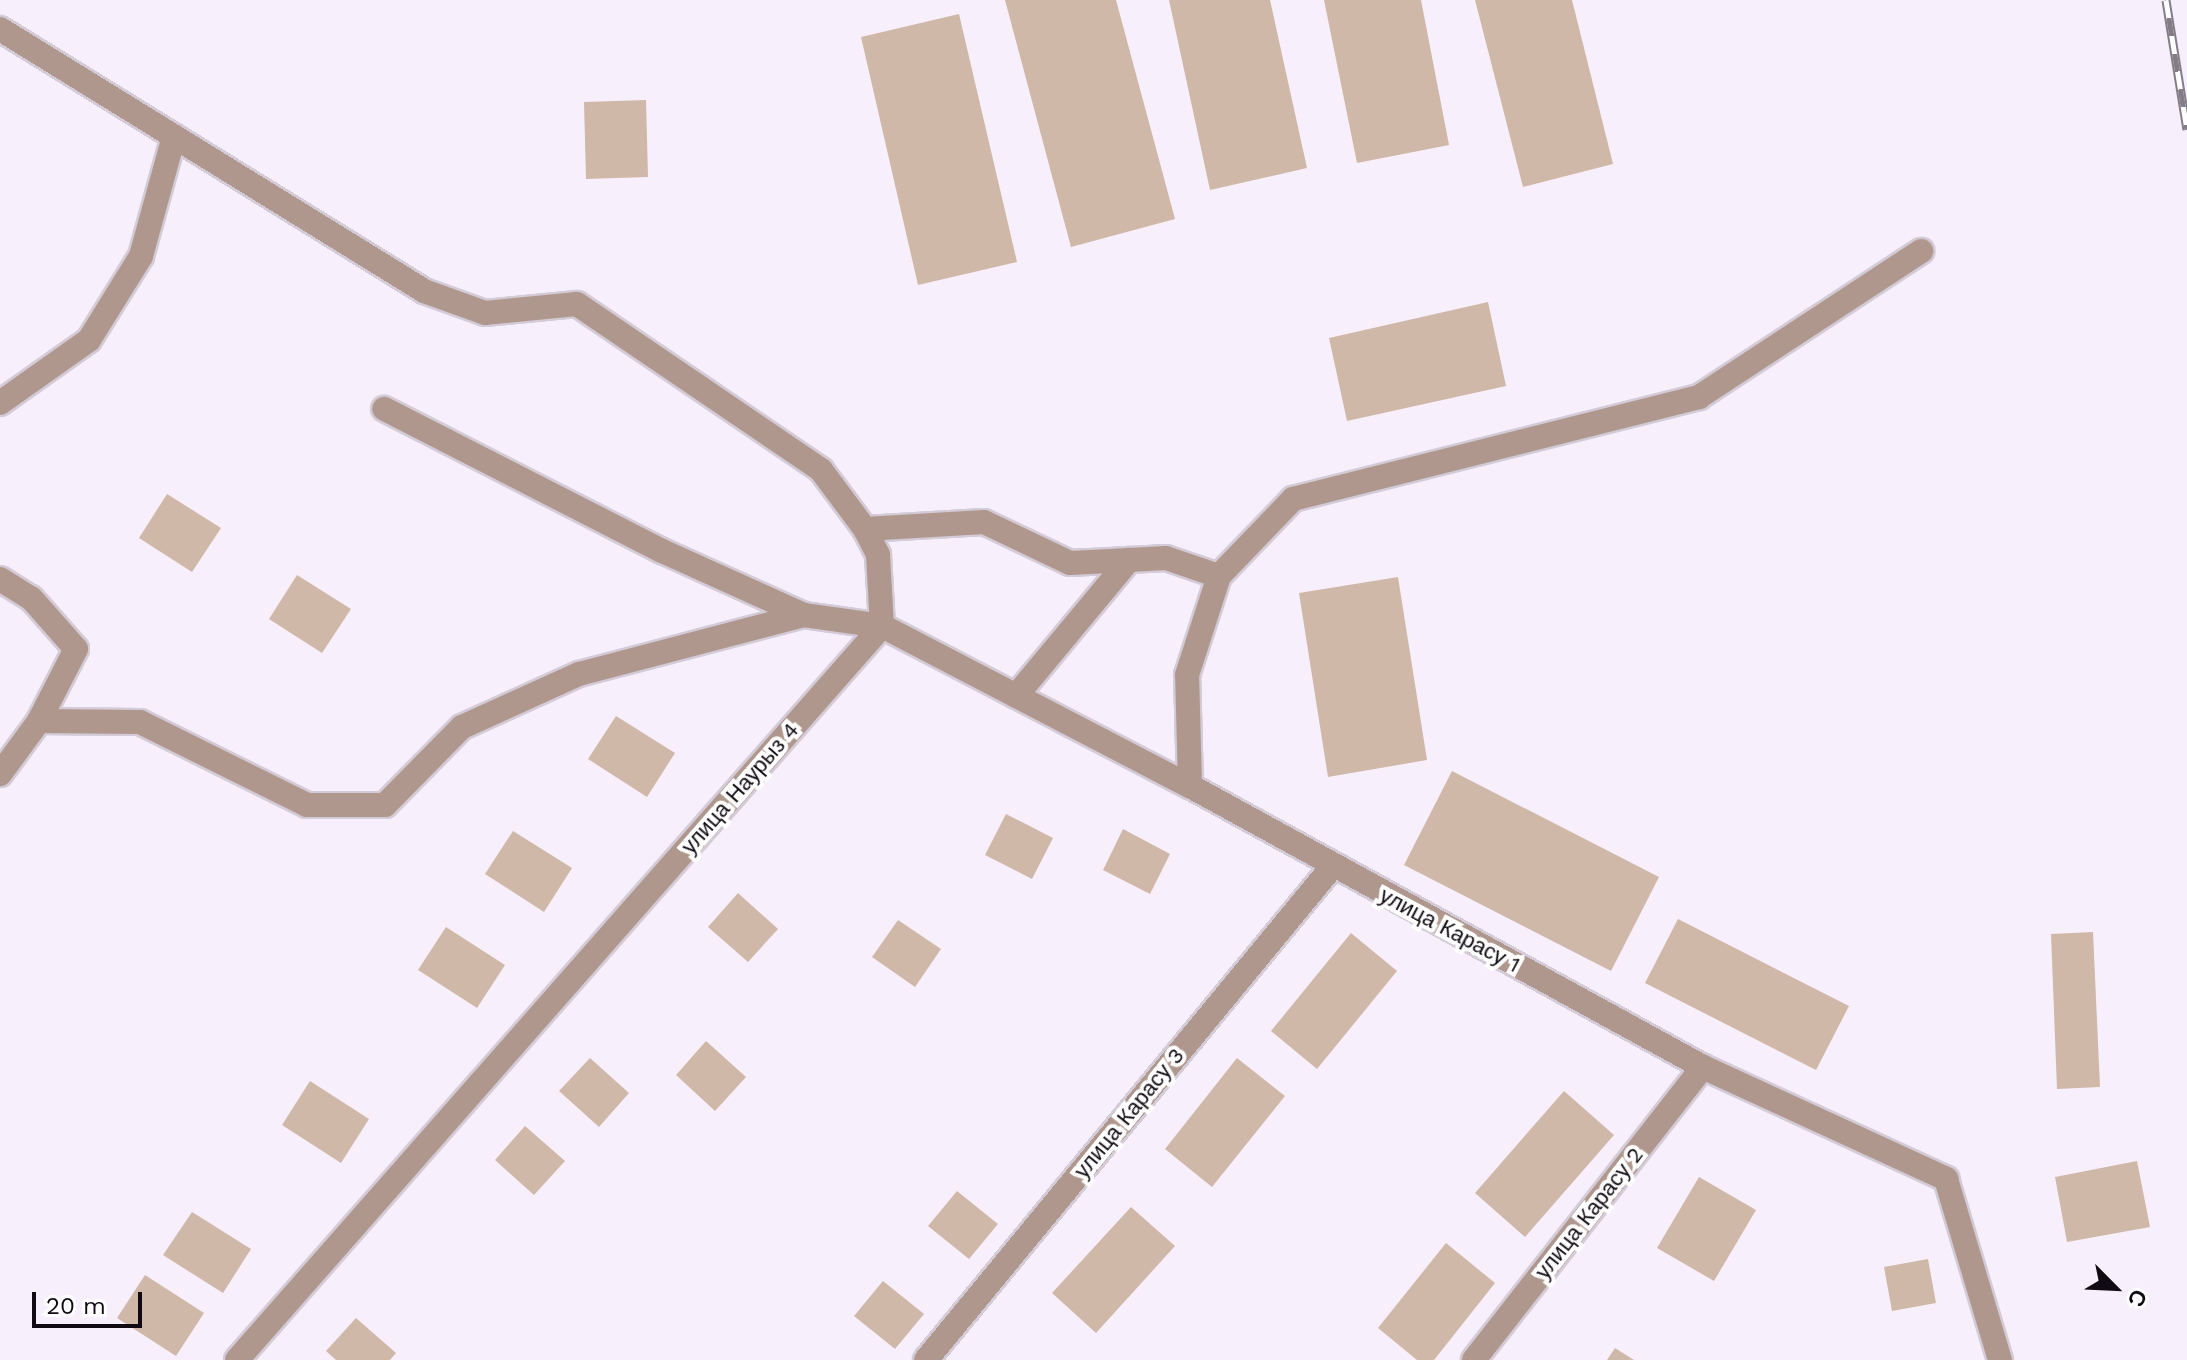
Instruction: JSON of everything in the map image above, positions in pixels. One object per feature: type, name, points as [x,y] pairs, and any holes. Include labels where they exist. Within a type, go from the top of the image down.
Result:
[{"type":"street","points":[[0,29],[424,291],[485,313],[577,304],[821,470],[865,529],[878,555],[882,626],[804,615],[662,551],[384,409]]},
{"type":"street","points":[[0,403],[89,340],[141,256],[174,136]]},
{"type":"street","points":[[1190,786],[1187,675],[1219,576],[1293,499],[1699,397],[1921,251]]},
{"type":"street","points":[[865,529],[984,522],[1070,563],[1166,558],[1219,576]]},
{"type":"street","points":[[1016,696],[1129,560]]},
{"type":"street","points":[[0,579],[31,598],[76,649],[39,721],[0,774]]},
{"type":"street","points":[[39,721],[140,722],[307,805],[385,805],[462,727],[475,721],[579,674],[804,615]]},
{"type":"street","name":"улица Карасу 1","points":[[882,626],[1190,786],[1332,867],[1703,1067],[1946,1179],[2000,1360]]},
{"type":"street","name":"улица Наурыз 4","points":[[237,1360],[882,626]]},
{"type":"street","name":"улица Карасу 3","points":[[926,1360],[1332,867]]},
{"type":"street","name":"улица Карасу 2","points":[[1474,1360],[1703,1067]]},
{"type":"building","points":[[1005,0],[1116,0],[1175,219],[1071,247]]},
{"type":"building","points":[[1169,0],[1270,0],[1307,168],[1210,190]]},
{"type":"building","points":[[1324,0],[1421,0],[1449,145],[1357,163]]},
{"type":"building","points":[[1475,0],[1572,0],[1613,164],[1523,187]]},
{"type":"building","points":[[959,14],[1017,262],[918,285],[861,37]]},
{"type":"building","points":[[646,100],[648,177],[586,179],[584,102]]},
{"type":"building","points":[[1488,302],[1506,386],[1347,421],[1329,338]]},
{"type":"building","points":[[167,494],[221,528],[192,572],[139,538]]},
{"type":"building","points":[[297,575],[351,609],[322,653],[269,619]]},
{"type":"building","points":[[1398,577],[1427,760],[1328,777],[1299,593]]},
{"type":"building","points":[[616,716],[675,753],[647,797],[588,759]]},
{"type":"building","points":[[1452,771],[1659,877],[1611,971],[1404,865]]},
{"type":"building","points":[[1006,814],[1053,838],[1032,879],[985,855]]},
{"type":"building","points":[[1123,829],[1170,854],[1150,894],[1103,870]]},
{"type":"building","points":[[513,831],[572,868],[544,912],[485,874]]},
{"type":"building","points":[[738,893],[778,929],[748,962],[708,927]]},
{"type":"building","points":[[1678,919],[1849,1006],[1816,1070],[1645,983]]},
{"type":"building","points":[[898,920],[941,949],[915,987],[872,957]]},
{"type":"building","points":[[446,927],[505,965],[477,1008],[418,970]]},
{"type":"building","points":[[2093,932],[2100,1087],[2057,1089],[2051,934]]},
{"type":"building","points":[[1351,933],[1397,971],[1317,1069],[1271,1031]]},
{"type":"building","points":[[706,1041],[746,1077],[715,1111],[676,1075]]},
{"type":"building","points":[[590,1058],[629,1093],[599,1127],[559,1091]]},
{"type":"building","points":[[1237,1058],[1285,1096],[1212,1187],[1165,1149]]},
{"type":"building","points":[[310,1081],[369,1119],[341,1163],[282,1125]]},
{"type":"building","points":[[1564,1091],[1614,1135],[1525,1237],[1475,1193]]},
{"type":"building","points":[[525,1126],[565,1161],[534,1195],[495,1160]]},
{"type":"building","points":[[2137,1161],[2150,1227],[2067,1242],[2055,1177]]},
{"type":"building","points":[[1699,1177],[1756,1210],[1714,1281],[1657,1248]]},
{"type":"building","points":[[957,1191],[998,1224],[969,1259],[928,1226]]},
{"type":"building","points":[[1131,1207],[1175,1246],[1096,1333],[1052,1293]]},
{"type":"building","points":[[192,1212],[251,1249],[223,1293],[163,1255]]},
{"type":"building","points":[[1446,1243],[1495,1283],[1434,1360],[1417,1360],[1378,1328]]},
{"type":"building","points":[[1928,1259],[1936,1303],[1892,1311],[1884,1267]]},
{"type":"building","points":[[145,1275],[204,1313],[176,1356],[117,1318]]},
{"type":"building","points":[[883,1281],[924,1314],[895,1349],[854,1316]]},
{"type":"building","points":[[356,1318],[396,1353],[390,1360],[336,1360],[326,1351]]},
{"type":"building","points":[[1615,1348],[1634,1360],[1607,1360]]},
{"type":"railway","points":[[2166,0],[2187,129]]}]
